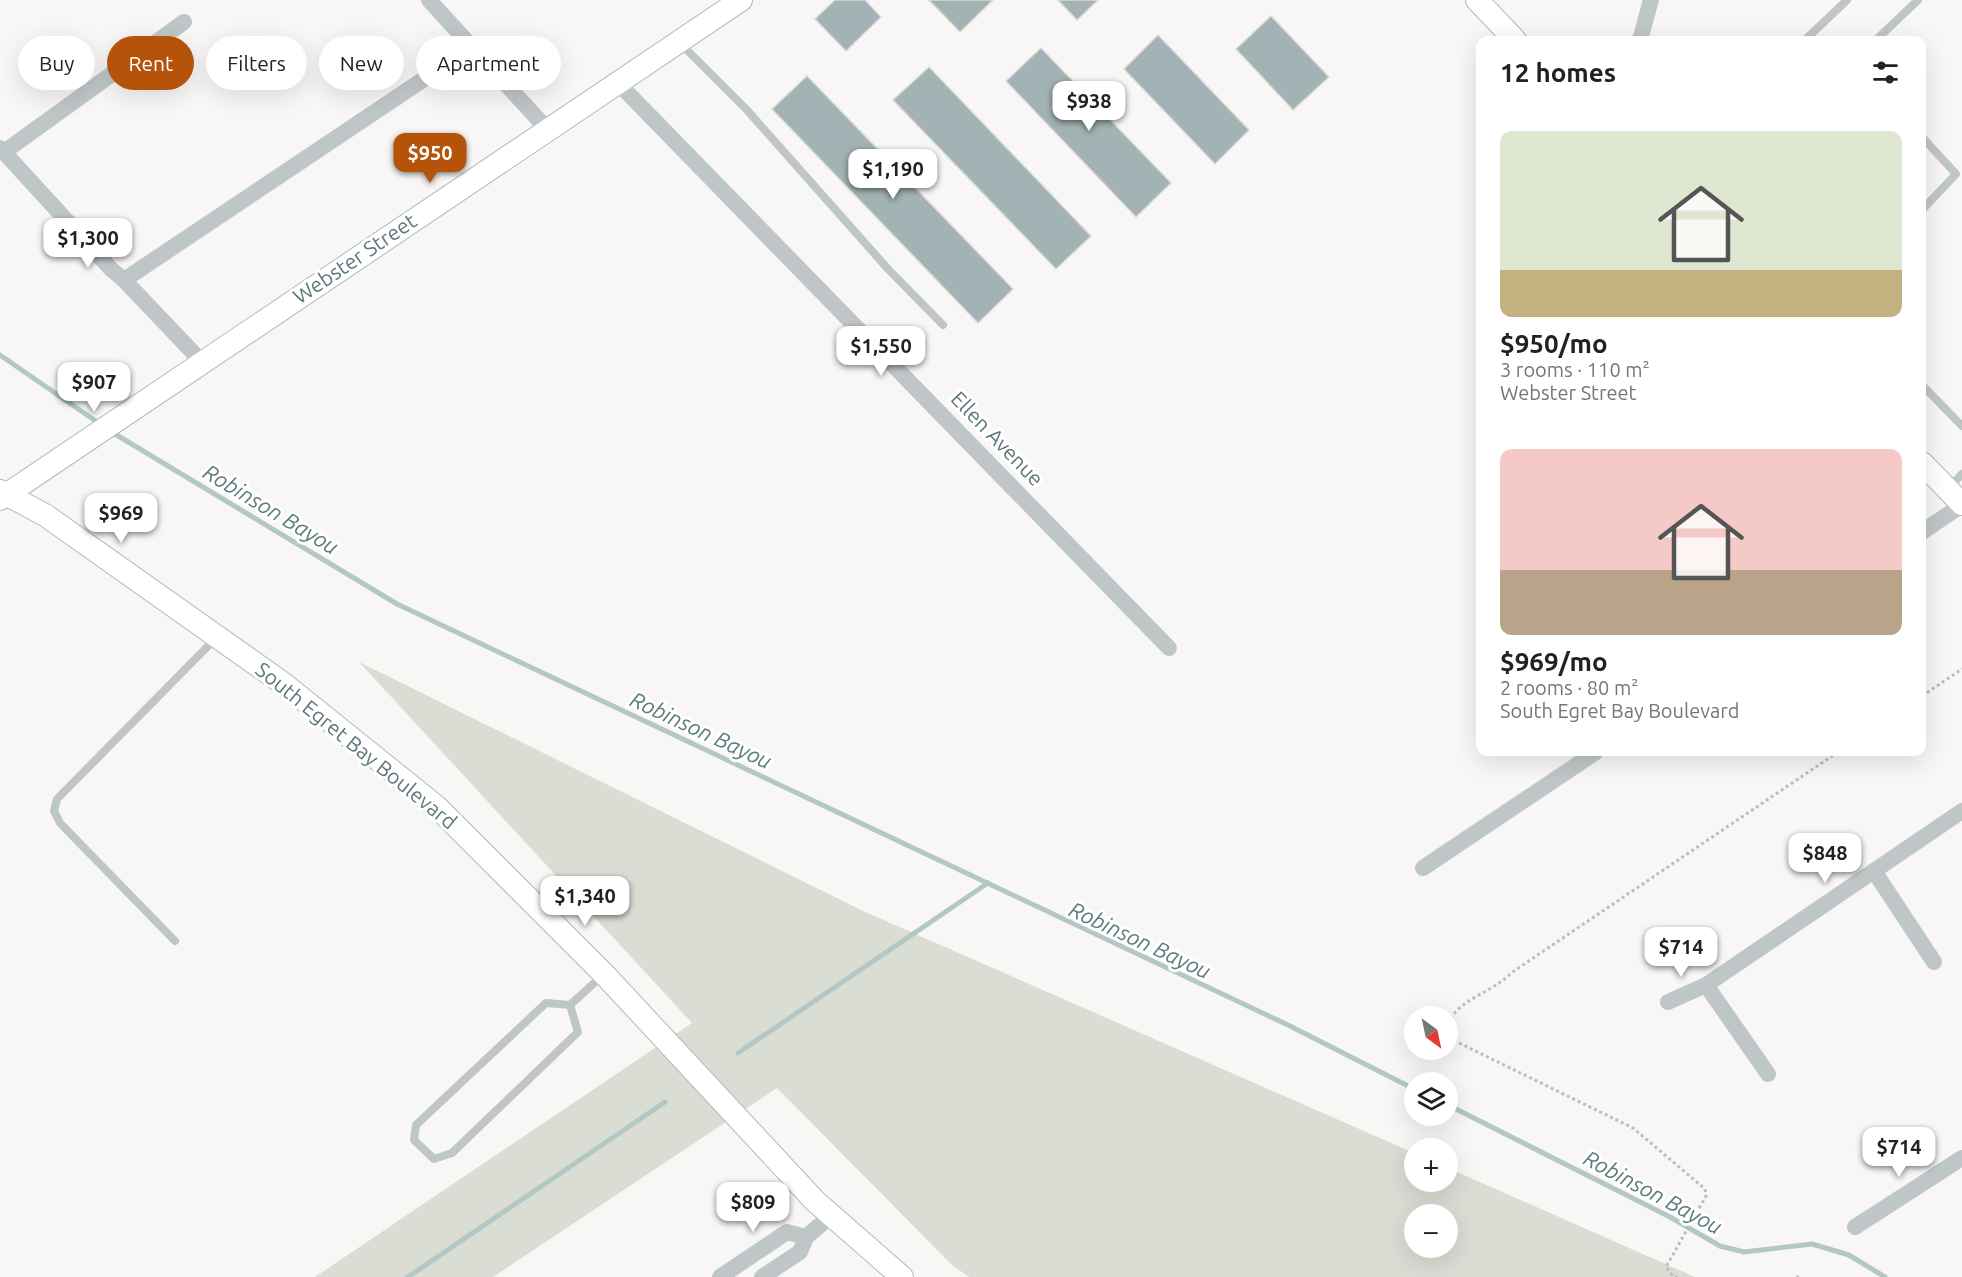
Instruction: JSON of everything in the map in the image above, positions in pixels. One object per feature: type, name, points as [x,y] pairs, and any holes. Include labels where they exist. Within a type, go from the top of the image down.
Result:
[{"type":"main road","name":"Webster Street","points":[[2,495],[67,455],[741,0]]},
{"type":"main road","points":[[1477,0],[1511,36]]},
{"type":"main road","points":[[1926,466],[1958,493]]},
{"type":"main road","name":"South Egret Bay Boulevard","points":[[2,495],[45,515],[284,684],[437,807],[604,974],[814,1201],[902,1277]]},
{"type":"street","points":[[429,0],[462,36]]},
{"type":"street","points":[[1641,36],[1651,0]]},
{"type":"street","points":[[184,22],[2,150],[111,269],[203,363]]},
{"type":"street","name":"Ellen Avenue","points":[[617,82],[1169,648]]},
{"type":"street","points":[[124,280],[416,84]]},
{"type":"street","points":[[511,90],[547,129]]},
{"type":"street","points":[[1926,528],[1958,493]]},
{"type":"street","points":[[1424,868],[1590,756]]},
{"type":"street","points":[[1668,1002],[1706,985],[1962,811]]},
{"type":"street","points":[[1874,871],[1934,962]]},
{"type":"street","points":[[1706,985],[1768,1074]]},
{"type":"street","points":[[1856,1227],[1962,1158]]},
{"type":"street","points":[[762,1277],[800,1252],[806,1237],[831,1216]]},
{"type":"street","points":[[720,1277],[787,1232],[806,1237]]},
{"type":"lane","points":[[1809,36],[1847,0]]},
{"type":"lane","points":[[1880,36],[1918,0]]},
{"type":"lane","points":[[679,41],[747,110],[888,269],[943,325]]},
{"type":"lane","points":[[1926,141],[1956,174],[1926,206]]},
{"type":"lane","points":[[1926,389],[1962,426]]},
{"type":"lane","points":[[175,941],[60,823],[54,811],[57,799],[217,637]]},
{"type":"lane","points":[[570,1005],[578,1032],[452,1153],[434,1159],[414,1140],[416,1125],[546,1003],[570,1005],[604,974]]},
{"type":"path","points":[[1926,693],[1962,669]]},
{"type":"path","points":[[1458,1008],[1498,984],[1832,756]]},
{"type":"path","points":[[1458,1042],[1633,1128],[1704,1189],[1704,1199],[1666,1267],[1673,1276],[1677,1277]]},
{"type":"shaded area","points":[[359,662],[863,911],[1404,1149],[1404,1192],[1458,1192],[1458,1172],[1695,1277],[969,1277],[952,1265],[777,1088],[493,1277],[315,1277],[692,1023]]},
{"type":"building","points":[[835,0],[865,0],[881,17],[846,51],[815,19]]},
{"type":"building","points":[[929,0],[993,0],[960,32]]},
{"type":"building","points":[[1058,0],[1098,0],[1077,20]]},
{"type":"building","points":[[1271,16],[1329,77],[1293,110],[1236,49]]},
{"type":"building","points":[[1158,35],[1249,130],[1215,164],[1124,69]]},
{"type":"building","points":[[1041,48],[1171,183],[1136,217],[1006,81]]},
{"type":"building","points":[[929,67],[1091,236],[1056,269],[893,100]]},
{"type":"building","points":[[807,76],[1013,289],[978,323],[772,109]]},
{"type":"waterway","name":"Robinson Bayou","points":[[0,355],[100,424]]},
{"type":"waterway","name":"Robinson Bayou","points":[[110,431],[397,604],[1288,1025],[1404,1084]]},
{"type":"waterway","points":[[738,1053],[988,883]]},
{"type":"waterway","points":[[408,1277],[665,1102]]},
{"type":"waterway","name":"Robinson Bayou","points":[[1458,1110],[1670,1217],[1720,1246],[1744,1252],[1812,1244],[1849,1255],[1885,1277]]}]
